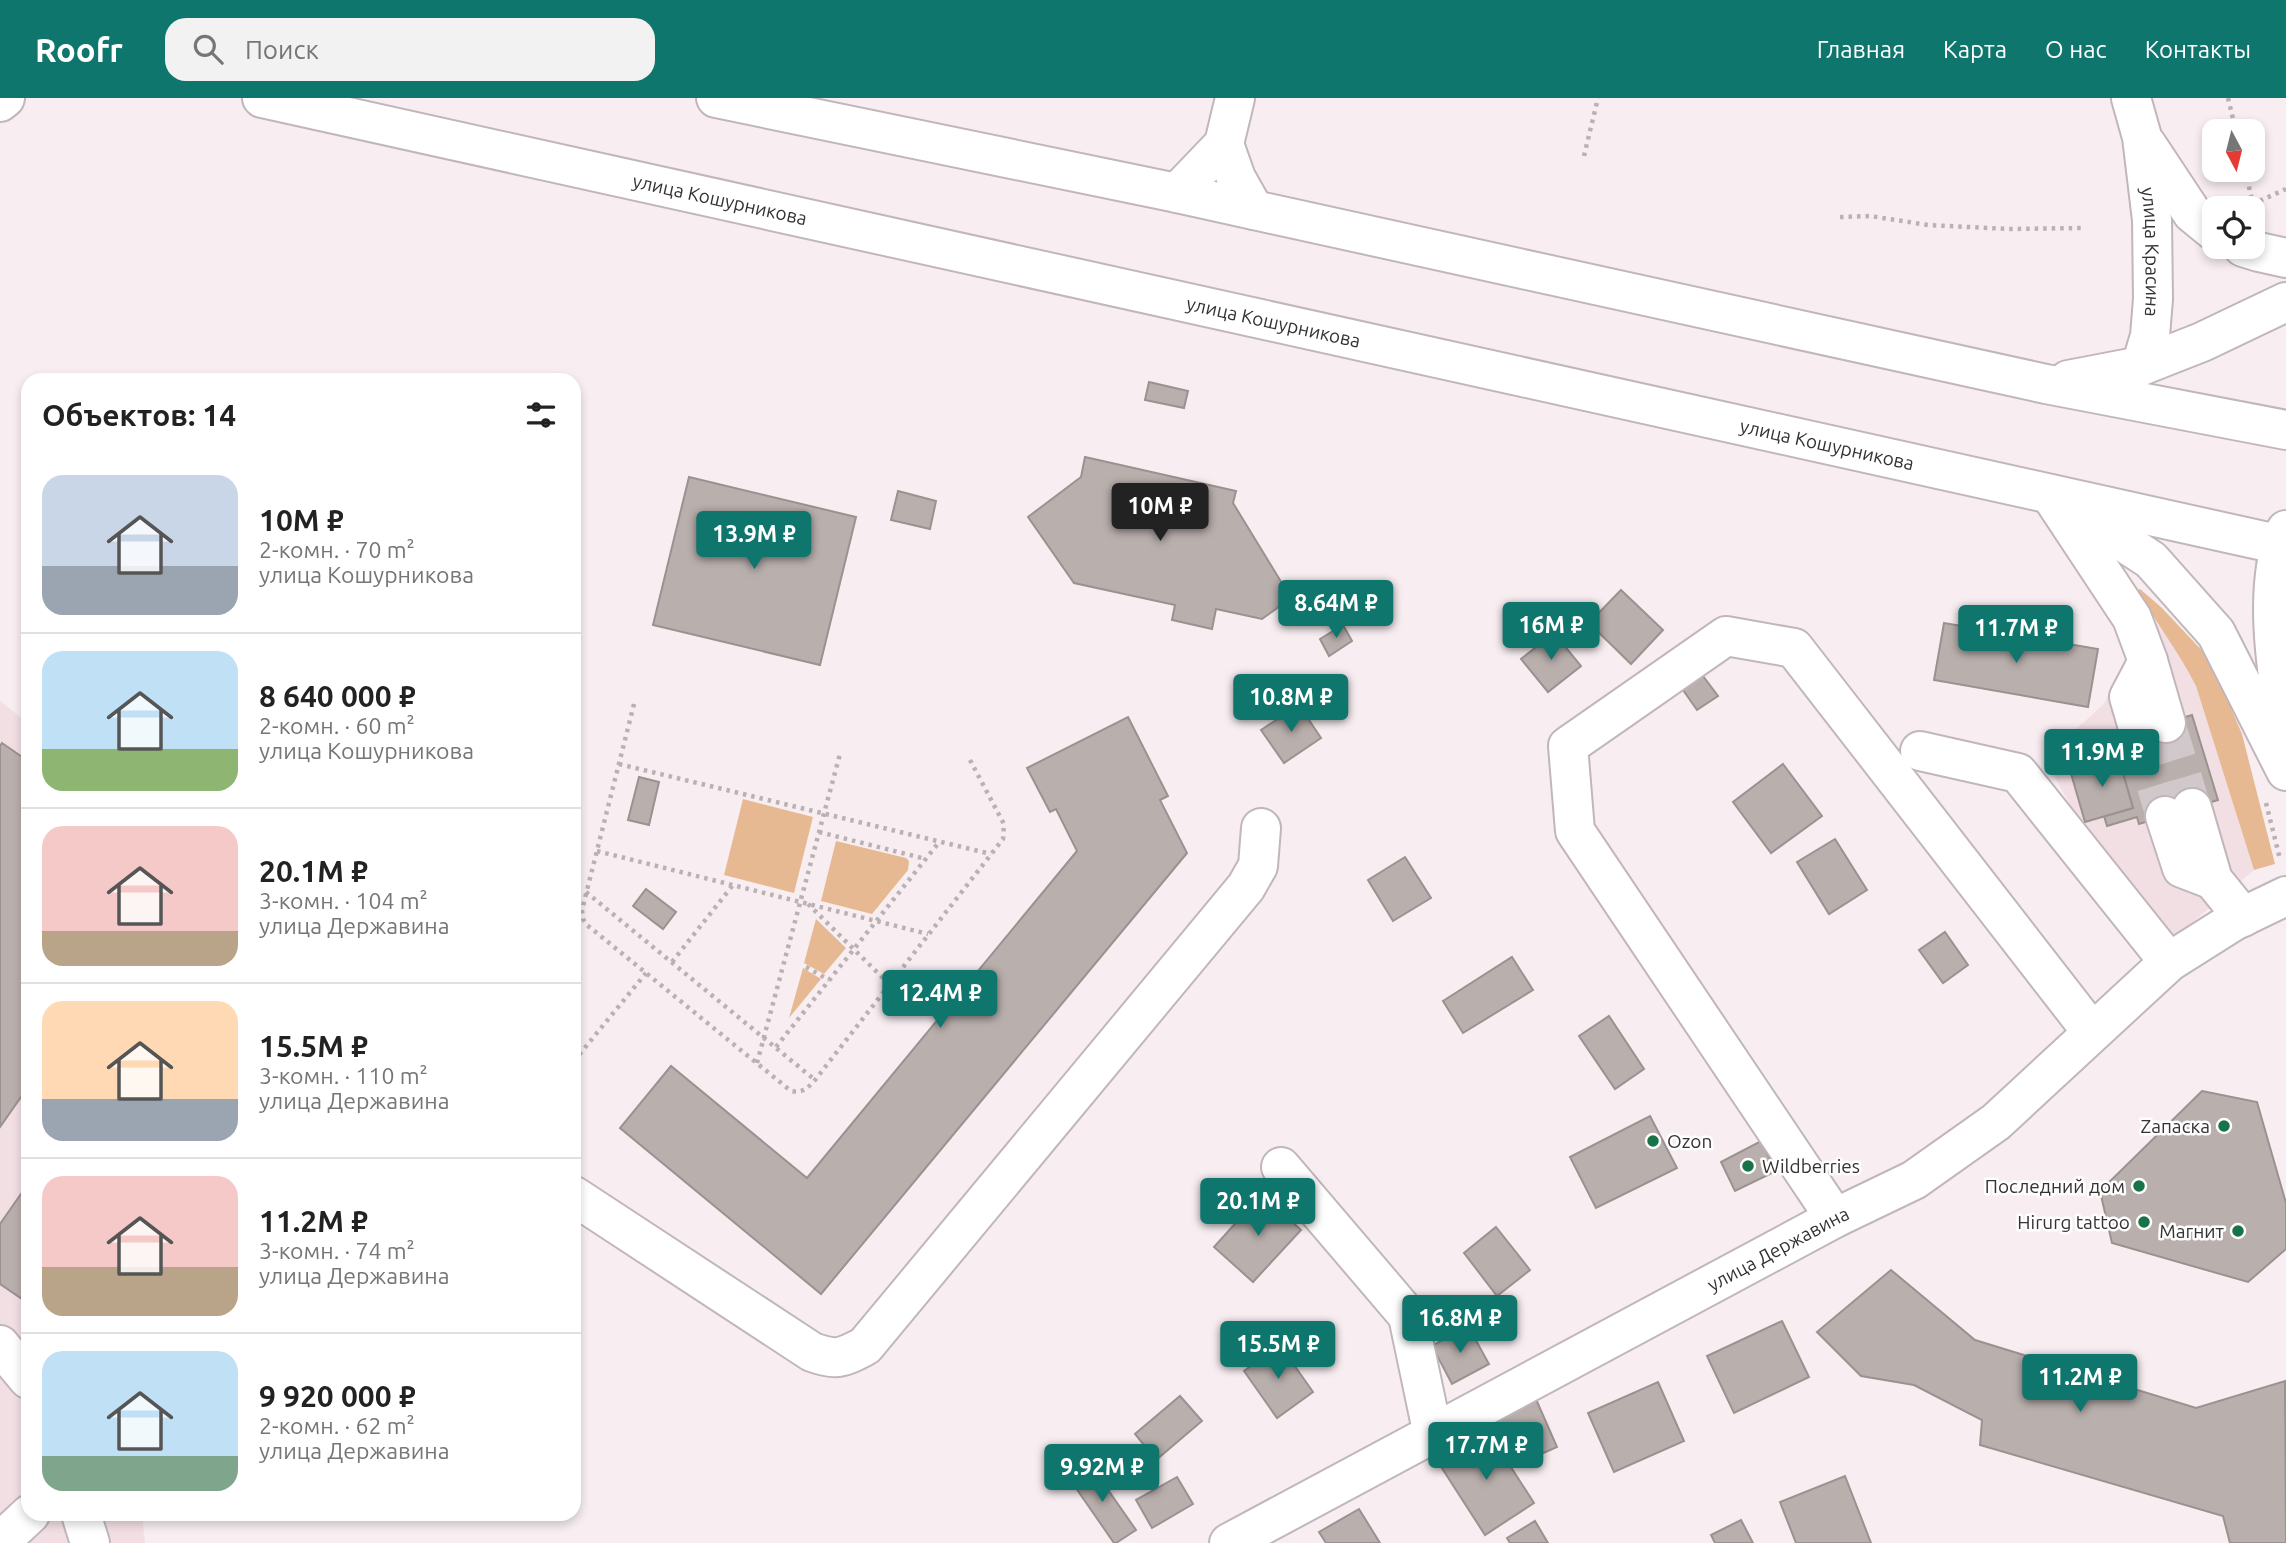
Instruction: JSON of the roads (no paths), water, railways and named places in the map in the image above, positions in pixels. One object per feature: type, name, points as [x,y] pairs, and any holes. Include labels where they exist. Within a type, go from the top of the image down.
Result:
[{"type":"main road","points":[[0,102],[5,98]]},
{"type":"main road","name":"улица Кошурникова","points":[[262,98],[2050,494],[2284,540]]},
{"type":"main road","points":[[716,98],[1177,193],[2046,384],[2286,430]]},
{"type":"main road","points":[[1177,193],[1224,144],[1235,98]]},
{"type":"main road","name":"улица Красина","points":[[2131,98],[2142,137],[2152,220],[2153,299],[2150,336],[2141,366]]},
{"type":"main road","name":"улица Красина","points":[[2142,137],[2192,213],[2202,221]]},
{"type":"main road","points":[[1224,144],[1236,178],[1254,210]]},
{"type":"main road","points":[[2265,253],[2286,258]]},
{"type":"main road","points":[[2046,384],[2141,366],[2202,342],[2286,302]]},
{"type":"main road","points":[[2050,494],[2133,618],[2148,661],[2152,727]]},
{"type":"main road","points":[[2050,494],[2151,560],[2216,633],[2286,771]]},
{"type":"main road","points":[[2284,540],[2273,597],[2277,672],[2286,733]]},
{"type":"main road","points":[[1835,1218],[1575,831],[1568,746],[1726,636],[1794,648],[2092,1032]]},
{"type":"main road","points":[[1920,751],[2018,774],[2169,962]]},
{"type":"main road","points":[[2178,812],[2182,868],[2213,880],[2243,917]]},
{"type":"main road","points":[[581,1201],[812,1352],[830,1358],[848,1355],[865,1346],[1246,887],[1258,866],[1261,828]]},
{"type":"main road","name":"улица Державина","points":[[1244,1539],[1835,1218],[1914,1181],[1986,1129],[2169,962],[2243,917],[2286,896]]},
{"type":"main road","points":[[1281,1167],[1408,1316],[1433,1435]]},
{"type":"main road","points":[[0,1345],[21,1370]]},
{"type":"main road","points":[[0,1542],[22,1521]]},
{"type":"main road","points":[[83,1521],[90,1543]]},
{"type":"tunnel","points":[[2166,723],[2192,808]]},
{"type":"tunnel","points":[[2139,731],[2165,816]]},
{"type":"place","name":"Zапаска","points":[[2224,1126]]},
{"type":"place","name":"Ozon","points":[[1653,1141]]},
{"type":"place","name":"Wildberries","points":[[1748,1166]]},
{"type":"place","name":"Последний дом","points":[[2139,1186]]},
{"type":"place","name":"Hirurg tattoo","points":[[2144,1222]]},
{"type":"place","name":"Магнит","points":[[2238,1231]]}]
